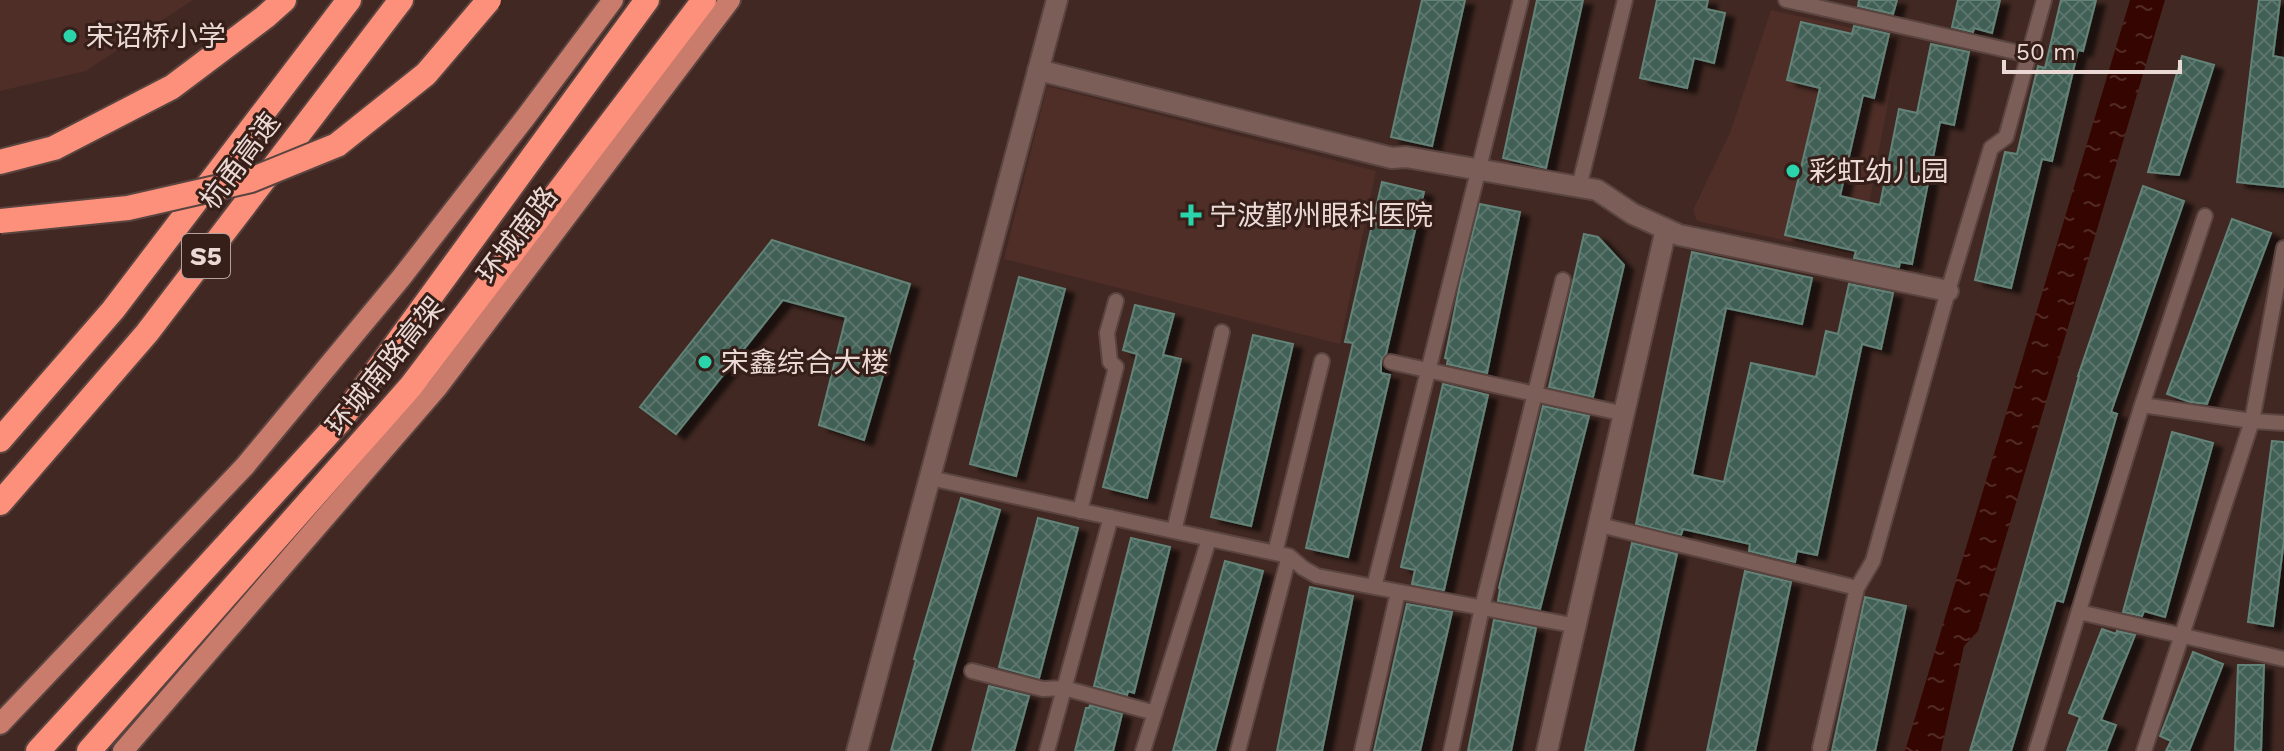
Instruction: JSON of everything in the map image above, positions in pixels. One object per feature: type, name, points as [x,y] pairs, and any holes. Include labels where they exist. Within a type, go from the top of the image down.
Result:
[{"type":"highway","points":[[0,162],[54,148],[172,87],[284,0]]},
{"type":"highway","name":"杭甬高速","points":[[0,440],[113,310],[349,0]]},
{"type":"highway","name":"杭甬高速","points":[[0,503],[147,333],[401,0]]},
{"type":"highway","points":[[0,221],[128,208],[251,180],[337,145],[426,74],[489,0]]},
{"type":"highway","name":"环城南路高架","points":[[38,751],[340,421],[647,0]]},
{"type":"highway","name":"环城南路高架","points":[[89,751],[411,386],[704,0]]},
{"type":"main road","points":[[0,724],[245,466],[401,278],[613,0]]},
{"type":"main road","name":"环城南路","points":[[123,751],[437,388],[730,0]]},
{"type":"street","points":[[857,751],[1057,0]]},
{"type":"street","points":[[1038,70],[1392,158],[1406,157],[1597,190],[1633,214],[1679,235],[1948,291]]},
{"type":"street","points":[[1547,751],[1666,229]]},
{"type":"lane","points":[[1374,587],[1521,0]]},
{"type":"lane","points":[[1579,187],[1625,0]]},
{"type":"lane","points":[[1786,0],[2029,55]]},
{"type":"lane","points":[[1820,748],[1857,588],[1873,561],[1991,148],[2006,137],[2044,0]]},
{"type":"lane","points":[[2036,751],[2142,405],[2205,216]]},
{"type":"lane","points":[[2144,751],[2252,421],[2284,248]]},
{"type":"lane","points":[[1451,751],[1482,608],[1563,280]]},
{"type":"lane","points":[[1080,511],[1116,367],[1110,362],[1107,333],[1116,301]]},
{"type":"lane","points":[[1174,531],[1222,332]]},
{"type":"lane","points":[[1238,751],[1322,361]]},
{"type":"lane","points":[[1391,362],[1625,414]]},
{"type":"lane","points":[[2142,405],[2284,423]]},
{"type":"lane","points":[[930,478],[1282,555],[1317,576],[1577,626]]},
{"type":"lane","points":[[1047,751],[1111,517]]},
{"type":"lane","points":[[1600,525],[1857,588]]},
{"type":"lane","points":[[1143,751],[1209,539]]},
{"type":"lane","points":[[1362,751],[1398,592]]},
{"type":"lane","points":[[2079,612],[2284,659]]},
{"type":"lane","points":[[972,671],[1043,689],[1064,688],[1155,713]]},
{"type":"shaded area","name":"宋诏桥小学","points":[[0,0],[193,0],[86,71],[0,91]]},
{"type":"shaded area","name":"彩虹幼儿园","points":[[1771,10],[1900,39],[1859,257],[1697,221],[1693,210],[1730,133]]},
{"type":"shaded area","name":"宁波鄞州眼科医院","points":[[1047,86],[1376,171],[1340,344],[1004,259]]},
{"type":"water","points":[[2130,0],[2165,0],[1978,631],[1964,646],[1941,751],[1905,751]]},
{"type":"building","points":[[1422,0],[1465,0],[1432,146],[1391,137]]},
{"type":"building","points":[[1537,0],[1583,0],[1546,168],[1503,158]]},
{"type":"building","points":[[1657,0],[1708,0],[1706,9],[1725,13],[1714,63],[1694,58],[1687,88],[1640,78]]},
{"type":"building","points":[[1859,0],[1897,0],[1893,14],[1858,6]]},
{"type":"building","points":[[1958,0],[2000,0],[1992,33],[1952,27]]},
{"type":"building","points":[[2061,0],[2096,0],[2083,51],[2078,50],[2052,161],[2042,159],[2011,288],[1975,280],[2005,152],[2017,154],[2038,66],[2045,68]]},
{"type":"building","points":[[2259,0],[2280,0],[2273,56],[2284,58],[2284,187],[2237,182]]},
{"type":"building","points":[[1801,22],[1852,34],[1854,26],[1889,34],[1874,98],[1863,95],[1840,196],[1880,205],[1899,109],[1917,113],[1931,44],[1969,52],[1954,125],[1940,122],[1912,264],[1900,262],[1899,267],[1854,258],[1856,251],[1785,235],[1820,88],[1787,80]]},
{"type":"building","points":[[2182,56],[2214,65],[2179,175],[2148,172]]},
{"type":"building","points":[[1382,182],[1424,192],[1386,354],[1381,361],[1381,373],[1390,375],[1348,557],[1306,548],[1353,343],[1345,342]]},
{"type":"building","points":[[2143,186],[2184,201],[2111,412],[2117,414],[2063,602],[2056,600],[2011,751],[1970,751],[2078,376]]},
{"type":"building","points":[[1480,204],[1520,212],[1487,373],[1447,364],[1448,359],[1445,358]]},
{"type":"building","points":[[2232,219],[2271,233],[2207,404],[2190,402],[2167,394]]},
{"type":"building","points":[[1584,234],[1598,237],[1624,265],[1593,397],[1549,387]]},
{"type":"building","name":"宋鑫综合大楼","points":[[772,240],[910,284],[864,440],[819,425],[846,317],[783,300],[676,434],[640,407]]},
{"type":"building","points":[[1692,252],[1812,278],[1802,324],[1726,308],[1692,475],[1724,482],[1751,363],[1816,377],[1826,331],[1838,334],[1849,284],[1893,293],[1881,349],[1862,344],[1817,555],[1797,551],[1795,562],[1749,551],[1750,544],[1683,529],[1681,535],[1636,524]]},
{"type":"building","points":[[1019,277],[1065,289],[1016,476],[970,464]]},
{"type":"building","points":[[1135,305],[1174,314],[1163,355],[1181,359],[1147,498],[1103,487],[1137,354],[1123,350]]},
{"type":"building","points":[[1253,335],[1293,344],[1251,526],[1211,517]]},
{"type":"building","points":[[1443,384],[1488,395],[1444,590],[1412,584],[1415,570],[1401,567]]},
{"type":"building","points":[[1543,406],[1589,416],[1540,609],[1498,601]]},
{"type":"building","points":[[2172,432],[2213,443],[2165,617],[2144,611],[2142,616],[2123,612]]},
{"type":"building","points":[[2272,441],[2284,442],[2284,540],[2273,626],[2248,622]]},
{"type":"building","points":[[961,498],[1000,510],[930,751],[891,751],[914,659]]},
{"type":"building","points":[[1038,518],[1078,528],[1039,678],[999,667]]},
{"type":"building","points":[[1131,538],[1170,547],[1134,693],[1128,691],[1127,695],[1094,686]]},
{"type":"building","points":[[1632,543],[1677,554],[1633,751],[1585,751]]},
{"type":"building","points":[[1225,561],[1263,571],[1215,751],[1173,751]]},
{"type":"building","points":[[1745,571],[1791,582],[1755,751],[1707,751]]},
{"type":"building","points":[[1310,587],[1353,596],[1322,751],[1277,751]]},
{"type":"building","points":[[1865,597],[1906,606],[1875,751],[1832,751]]},
{"type":"building","points":[[1407,604],[1452,612],[1420,751],[1374,751]]},
{"type":"building","points":[[1494,620],[1536,628],[1511,751],[1468,751]]},
{"type":"building","points":[[2102,629],[2116,634],[2117,631],[2135,635],[2101,720],[2116,725],[2106,751],[2067,751],[2080,717],[2069,713]]},
{"type":"building","points":[[2193,652],[2223,664],[2189,751],[2166,751],[2171,741],[2160,736]]},
{"type":"building","points":[[2238,665],[2264,665],[2261,751],[2235,751]]},
{"type":"building","points":[[989,686],[1029,696],[1014,751],[972,751]]},
{"type":"building","points":[[1090,705],[1122,714],[1113,751],[1075,751],[1086,708]]},
{"type":"place","name":"宋诏桥小学","points":[[70,36]]},
{"type":"place","name":"彩虹幼儿园","points":[[1793,171]]},
{"type":"place","name":"宁波鄞州眼科医院","points":[[1191,215]]},
{"type":"place","name":"宋鑫综合大楼","points":[[705,362]]}]
